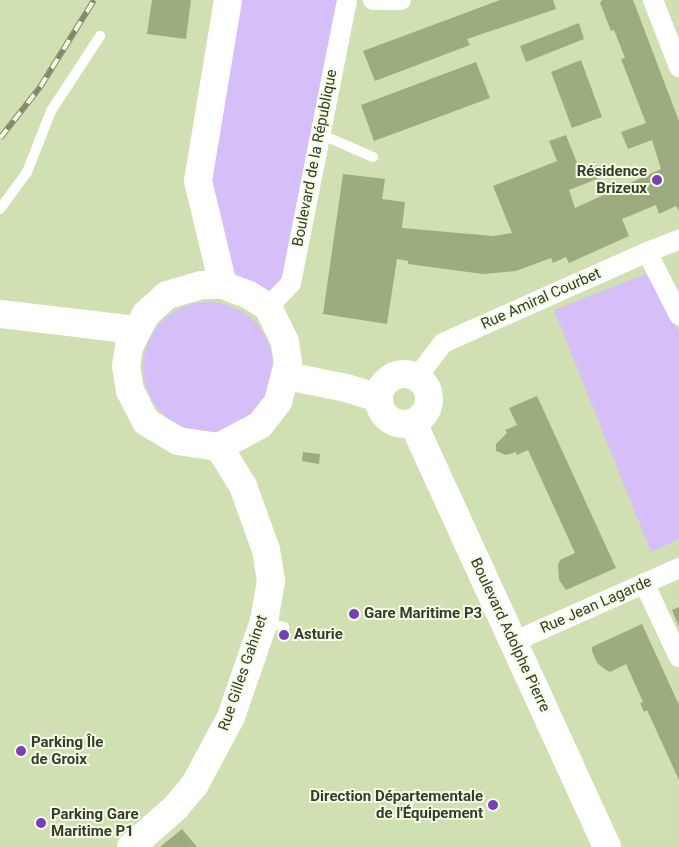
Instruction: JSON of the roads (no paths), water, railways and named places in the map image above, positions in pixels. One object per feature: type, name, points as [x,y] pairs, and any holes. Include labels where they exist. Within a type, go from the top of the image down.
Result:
[{"type":"street","points":[[223,285],[198,180],[228,0]]},
{"type":"street","name":"Boulevard de la République","points":[[268,307],[291,283],[347,0]]},
{"type":"street","points":[[373,0],[401,0]]},
{"type":"street","points":[[653,0],[679,67]]},
{"type":"street","name":"Rue Amiral Courbet","points":[[417,377],[443,343],[647,252],[679,240]]},
{"type":"street","points":[[647,252],[679,315]]},
{"type":"street","points":[[223,285],[249,295],[268,307],[286,342],[287,376],[278,402],[260,425],[218,447],[178,441],[146,422],[130,392],[126,366],[136,330],[146,314],[167,295],[182,288],[223,285]]},
{"type":"street","points":[[0,314],[136,330]]},
{"type":"street","points":[[405,373],[417,377],[427,387],[429,401],[424,414],[412,422],[399,423],[387,417],[379,398],[382,385],[392,376],[405,373]]},
{"type":"street","points":[[287,376],[346,388],[379,398]]},
{"type":"street","name":"Boulevard Adolphe Pierre","points":[[412,422],[607,847]]},
{"type":"street","name":"Rue Gilles Gahinet","points":[[131,847],[176,807],[195,784],[231,717],[274,624],[271,581],[266,550],[243,486],[218,447]]},
{"type":"street","name":"Rue Jean Lagarde","points":[[513,642],[679,568]]},
{"type":"street","points":[[644,583],[679,657]]},
{"type":"lane","points":[[0,209],[27,172],[51,111],[100,36]]},
{"type":"lane","points":[[320,134],[373,157]]},
{"type":"railway","points":[[0,138],[40,87],[94,0]]},
{"type":"place","name":"Résidence Brizeux","points":[[657,180]]},
{"type":"place","name":"Gare Maritime P3","points":[[354,614]]},
{"type":"place","name":"Asturie","points":[[284,635]]},
{"type":"place","name":"Parking Île de Groix","points":[[21,751]]},
{"type":"place","name":"Direction Départementale de l'Équipement","points":[[493,805]]},
{"type":"place","name":"Parking Gare Maritime P1","points":[[41,823]]}]
